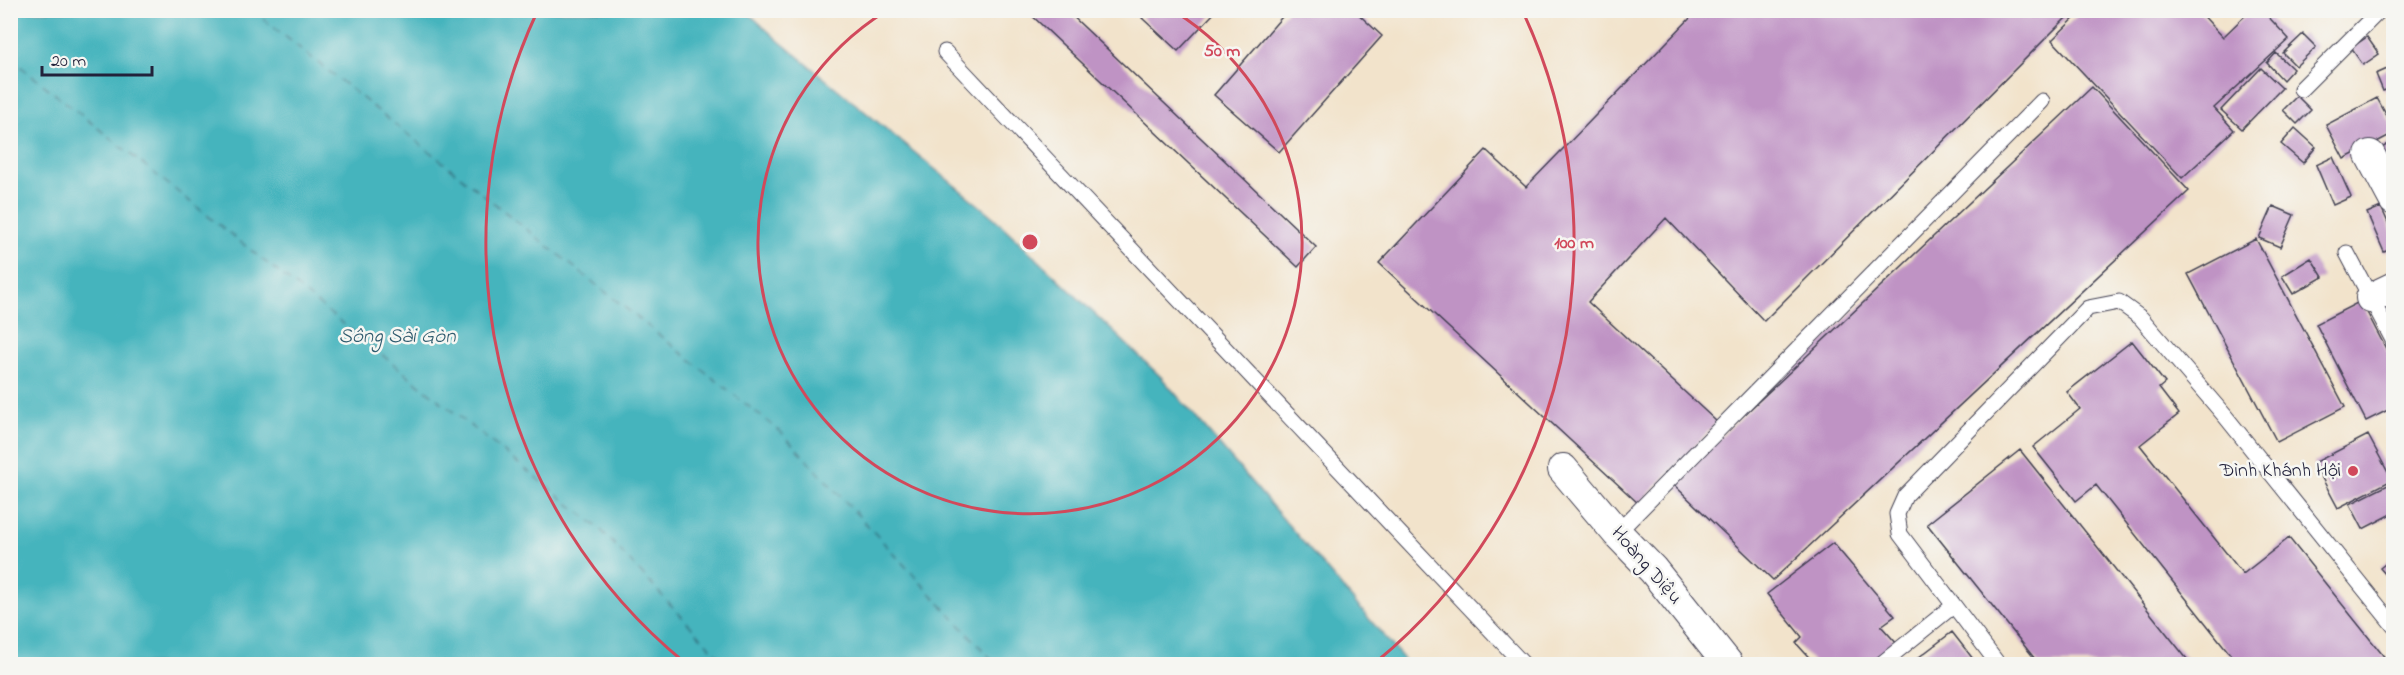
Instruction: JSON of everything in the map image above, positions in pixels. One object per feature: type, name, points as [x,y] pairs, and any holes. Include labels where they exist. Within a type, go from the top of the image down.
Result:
[{"type":"street","points":[[2370,155],[2394,200]]},
{"type":"street","name":"Hoàng Diệu","points":[[1563,469],[1617,533],[1653,570],[1728,664]]},
{"type":"lane","points":[[2301,89],[2380,10]]},
{"type":"lane","points":[[945,52],[1524,664]]},
{"type":"lane","points":[[1617,533],[2042,101]]},
{"type":"lane","points":[[2347,253],[2382,292],[2394,342]]},
{"type":"lane","points":[[1998,664],[1900,534],[1897,514],[1905,496],[2088,308],[2119,302],[2141,318],[2225,416],[2394,626]]},
{"type":"lane","points":[[1881,664],[1953,606]]},
{"type":"water","name":"Sông Sài Gòn","points":[[10,11],[746,11],[779,41],[992,216],[1161,377],[1408,664],[11,664]]},
{"type":"building","points":[[1026,10],[1066,10],[1316,247],[1298,267]]},
{"type":"building","points":[[1149,10],[1217,10],[1178,51],[1142,18]]},
{"type":"building","points":[[1288,10],[1354,10],[1382,36],[1279,152],[1214,95]]},
{"type":"building","points":[[1698,10],[2074,10],[1764,321],[1666,218],[1588,302],[1717,422],[1639,504],[1379,263],[1486,150],[1526,187]]},
{"type":"building","points":[[2083,10],[2198,10],[2223,37],[2251,10],[2262,10],[2289,39],[2214,108],[2234,130],[2182,178],[2052,40]]},
{"type":"building","points":[[2303,34],[2316,47],[2296,66],[2283,53]]},
{"type":"building","points":[[2367,37],[2379,54],[2363,65],[2351,48]]},
{"type":"building","points":[[2276,53],[2293,69],[2283,80],[2267,63]]},
{"type":"building","points":[[2394,66],[2394,87],[2383,91],[2376,74]]},
{"type":"building","points":[[2261,68],[2282,88],[2242,129],[2221,110]]},
{"type":"building","points":[[2092,87],[2189,191],[1773,580],[1672,483]]},
{"type":"building","points":[[2297,96],[2311,110],[2297,124],[2283,110]]},
{"type":"building","points":[[2377,98],[2394,133],[2344,159],[2326,125]]},
{"type":"building","points":[[2295,128],[2316,147],[2303,163],[2281,144]]},
{"type":"building","points":[[2394,141],[2394,182],[2376,151]]},
{"type":"building","points":[[2333,157],[2351,197],[2333,205],[2316,165]]},
{"type":"building","points":[[2273,206],[2294,215],[2280,247],[2259,238]]},
{"type":"building","points":[[2381,207],[2394,236],[2394,248],[2384,252],[2367,213]]},
{"type":"building","points":[[2256,239],[2345,407],[2277,442],[2188,274]]},
{"type":"building","points":[[2311,258],[2323,277],[2293,294],[2282,276]]},
{"type":"building","points":[[2361,301],[2394,364],[2394,407],[2366,421],[2316,324]]},
{"type":"building","points":[[2132,341],[2165,383],[2159,388],[2179,414],[2140,445],[2243,574],[2289,538],[2390,664],[2238,664],[2096,485],[2076,501],[2033,447],[2080,409],[2067,392]]},
{"type":"building","name":"Đình Khánh Hội","points":[[2368,435],[2392,480],[2338,508],[2314,463]]},
{"type":"building","points":[[2020,450],[2191,664],[2039,664],[1927,524]]},
{"type":"building","points":[[2394,482],[2394,513],[2363,529],[2350,504]]},
{"type":"building","points":[[1833,543],[1895,616],[1881,626],[1898,645],[1873,664],[1815,664],[1796,643],[1802,637],[1767,594]]},
{"type":"building","points":[[2394,557],[2394,580],[2392,582],[2380,568]]},
{"type":"building","points":[[1952,632],[1977,664],[1910,664]]},
{"type":"ferry route","points":[[252,10],[782,433],[996,664]]},
{"type":"ferry route","points":[[10,58],[599,528],[726,664]]},
{"type":"place","name":"Đình Khánh Hội","points":[[2353,471]]}]
